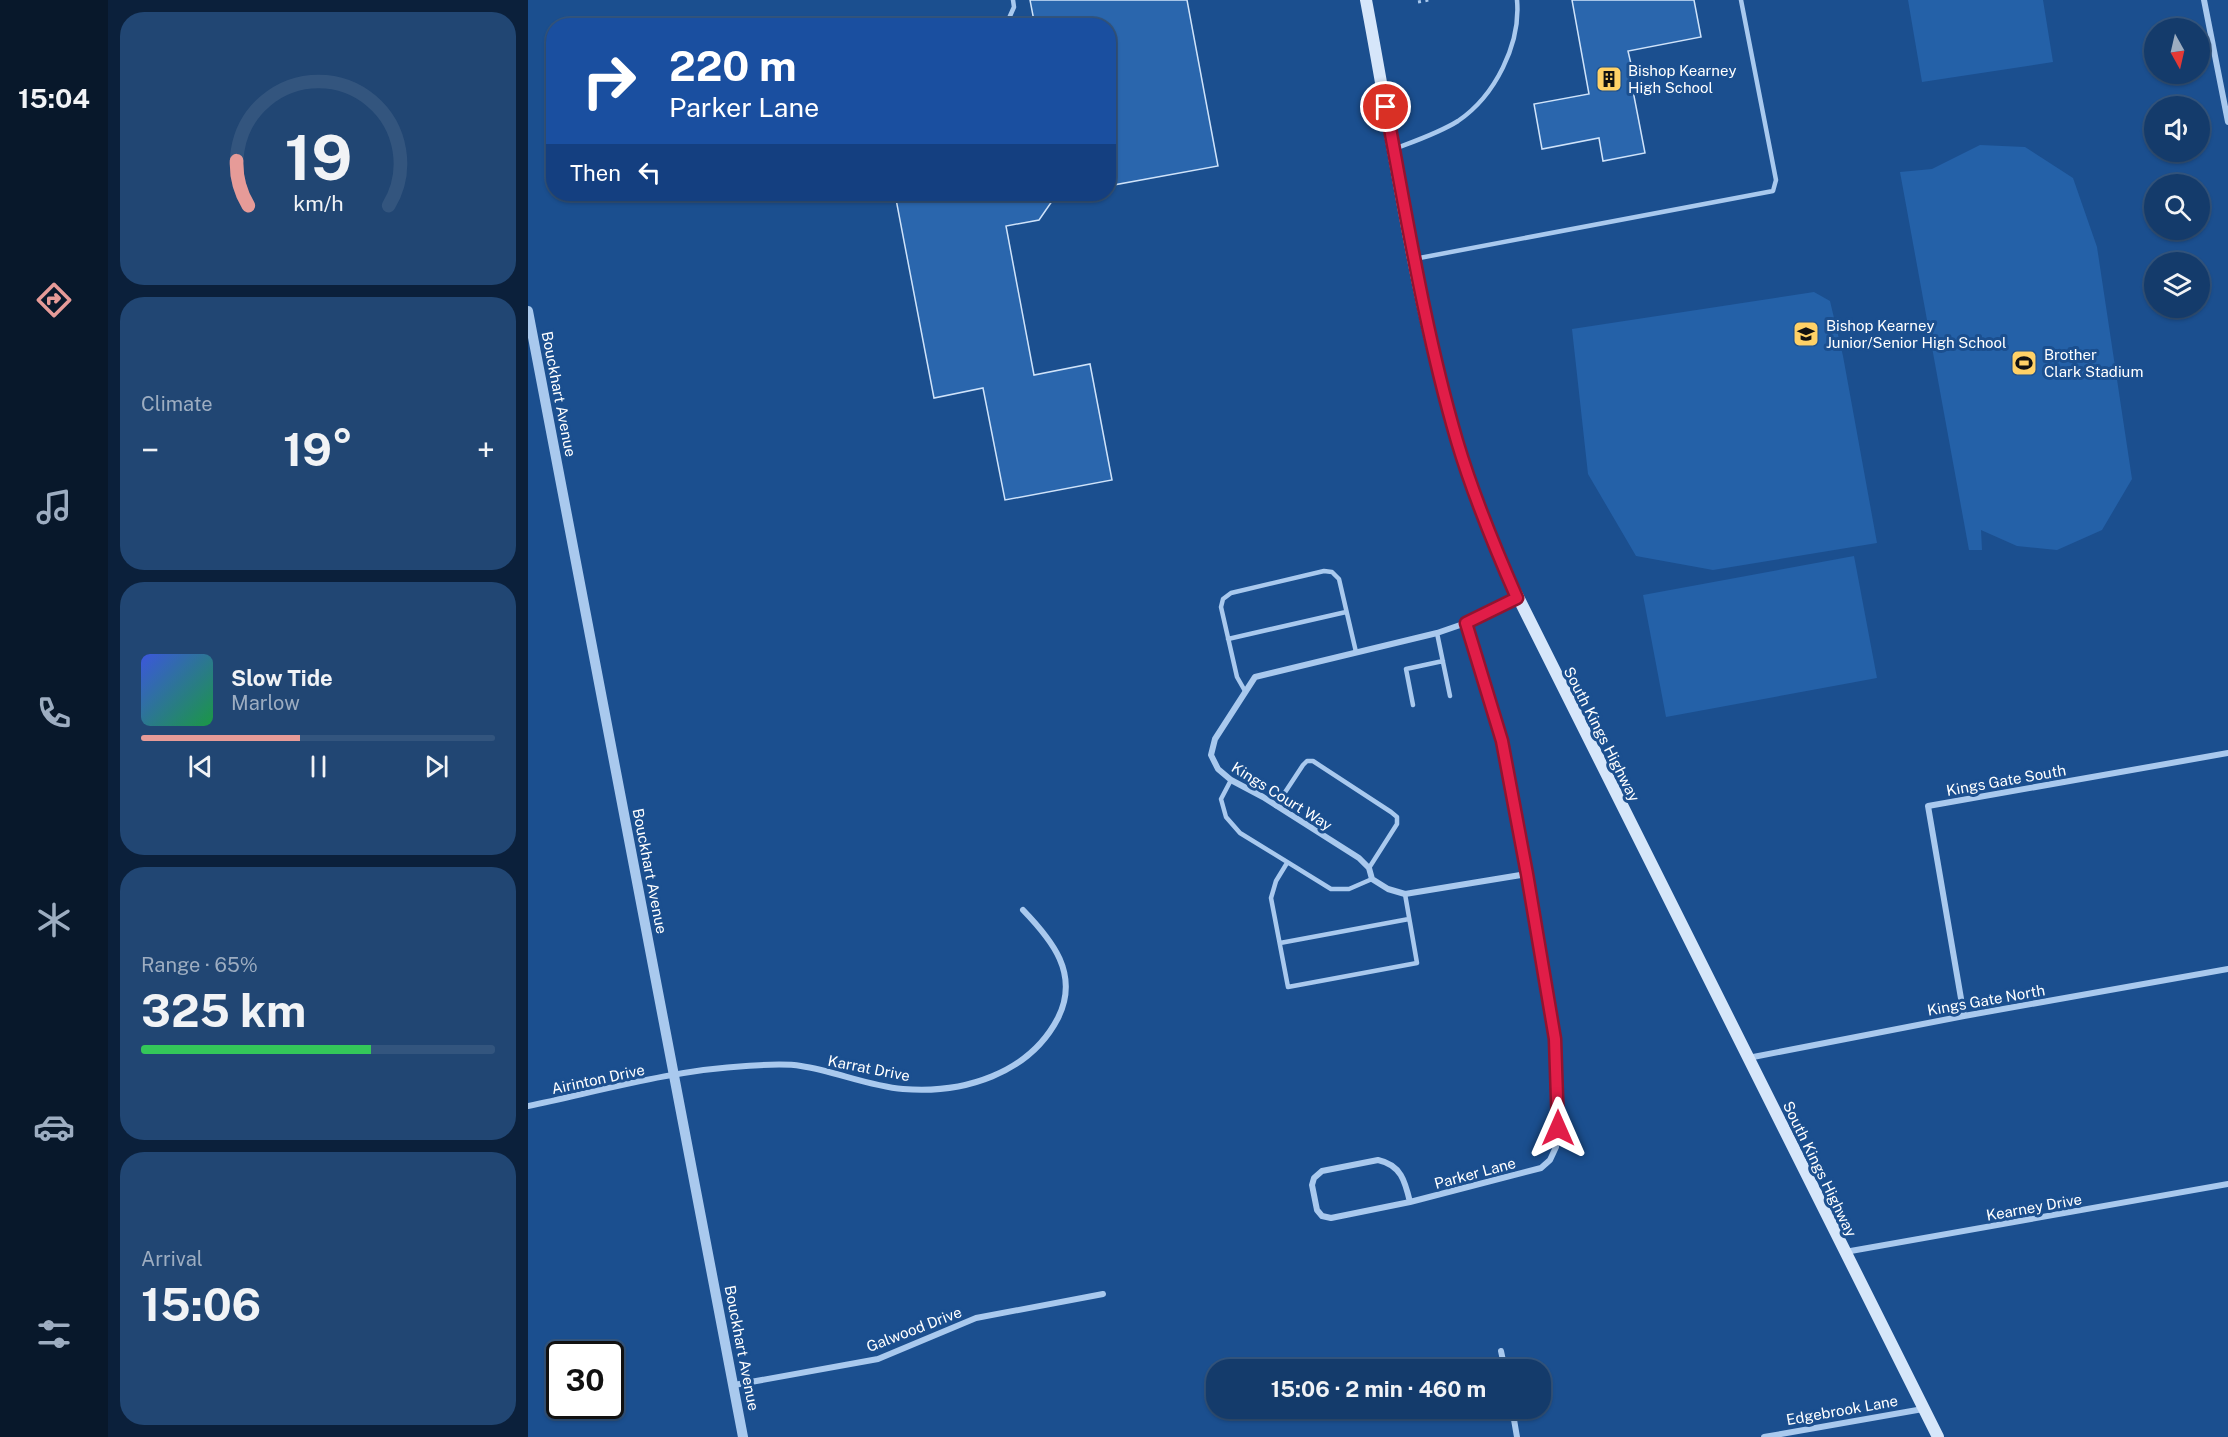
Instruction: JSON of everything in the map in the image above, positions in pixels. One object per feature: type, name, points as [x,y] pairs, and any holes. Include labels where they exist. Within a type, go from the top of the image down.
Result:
[{"type":"main road","name":"South Kings Highway","points":[[1366,0],[1414,258],[1434,352],[1457,442],[1491,536],[1517,598],[1938,1437]]},
{"type":"street","points":[[2204,0],[2228,122]]},
{"type":"street","name":"Bouckhart Avenue","points":[[528,310],[743,1437]]},
{"type":"street","points":[[1466,623],[1517,598]]},
{"type":"street","name":"Kings Court Way","points":[[1369,868],[1359,858],[1231,780],[1218,769],[1211,756],[1215,739],[1245,691],[1256,678],[1266,673],[1437,633],[1466,623]]},
{"type":"street","name":"Parker Lane","points":[[1410,1202],[1405,1181],[1398,1169],[1378,1160],[1322,1171],[1314,1178],[1312,1185],[1317,1210],[1322,1216],[1331,1218],[1410,1202],[1541,1168],[1550,1160],[1556,1147],[1559,1093],[1555,1039],[1527,874],[1502,741],[1466,623]]},
{"type":"street","name":"Kings Gate South","points":[[1964,1016],[1928,806],[2228,753]]},
{"type":"street","points":[[1369,868],[1372,879],[1388,889],[1405,894],[1527,874]]},
{"type":"street","name":"Karrat Drive","points":[[673,1076],[707,1069],[780,1064],[801,1066],[903,1089],[927,1089],[953,1086],[1000,1074],[1023,1061],[1039,1046],[1061,1012],[1064,995],[1064,974],[1058,953],[1047,935],[1023,910]]},
{"type":"street","name":"Kings Gate North","points":[[1748,1058],[1964,1016],[2228,969]]},
{"type":"street","name":"Airinton Drive","points":[[528,1106],[673,1076]]},
{"type":"street","name":"Kearney Drive","points":[[1844,1252],[2228,1184]]},
{"type":"street","name":"Galwood Drive","points":[[734,1385],[878,1359],[976,1318],[1103,1294]]},
{"type":"street","points":[[1501,1351],[1503,1359]]},
{"type":"street","name":"Edgebrook Lane","points":[[1764,1437],[1924,1409]]},
{"type":"street","points":[[1514,1419],[1517,1437]]},
{"type":"lane","points":[[1009,18],[1014,7],[1013,0]]},
{"type":"lane","points":[[1394,149],[1458,121],[1485,95],[1498,77],[1508,55],[1517,0]]},
{"type":"lane","points":[[1414,258],[1773,191],[1776,180],[1741,0]]},
{"type":"lane","points":[[1245,691],[1237,677],[1221,608],[1223,599],[1231,592],[1324,571],[1332,572],[1339,579],[1356,652]]},
{"type":"lane","points":[[1228,639],[1346,612]]},
{"type":"lane","points":[[1437,633],[1450,696]]},
{"type":"lane","points":[[1413,705],[1406,669],[1443,661]]},
{"type":"lane","points":[[1276,806],[1303,765],[1307,761],[1313,761],[1391,812],[1396,817],[1397,824],[1369,868]]},
{"type":"lane","points":[[1231,780],[1221,799],[1226,817],[1240,833],[1331,889],[1349,889],[1372,879]]},
{"type":"lane","points":[[1287,863],[1276,881],[1271,898],[1288,987],[1417,963],[1405,894]]},
{"type":"lane","points":[[1280,943],[1409,919]]},
{"type":"path","points":[[1418,2],[1429,0]]},
{"type":"shaded area","points":[[1908,0],[2043,0],[2053,62],[1922,82]]},
{"type":"shaded area","name":"Brother Clark Stadium","points":[[1980,145],[2025,147],[2073,178],[2097,247],[2132,479],[2102,530],[2057,550],[2017,546],[1981,530],[1982,550],[1969,550],[1900,172],[1932,169]]},
{"type":"shaded area","points":[[1814,292],[1830,301],[1843,356],[1877,543],[1713,570],[1636,556],[1588,474],[1572,329]]},
{"type":"shaded area","points":[[1854,556],[1877,678],[1666,717],[1643,595]]},
{"type":"building","points":[[1030,0],[1187,0],[1218,166],[1116,185],[1116,18],[1033,18]]},
{"type":"building","name":"Bishop Kearney High School","points":[[1572,0],[1694,0],[1701,37],[1628,51],[1631,64],[1628,65],[1645,153],[1603,161],[1599,138],[1542,149],[1534,104],[1589,94]]},
{"type":"building","points":[[896,201],[1052,201],[1039,220],[1006,226],[1034,375],[1090,364],[1112,480],[1005,500],[983,388],[934,398]]},
{"type":"place","name":"Bishop Kearney High School","points":[[1609,79]]},
{"type":"place","name":"Bishop Kearney Junior/Senior High School","points":[[1806,334]]},
{"type":"place","name":"Brother Clark Stadium","points":[[2024,363]]},
{"type":"route","points":[[1386,107],[1414,258],[1434,352],[1457,442],[1502,565],[1517,598],[1466,623],[1502,741],[1527,874],[1555,1039],[1559,1093],[1558,1128]]}]
